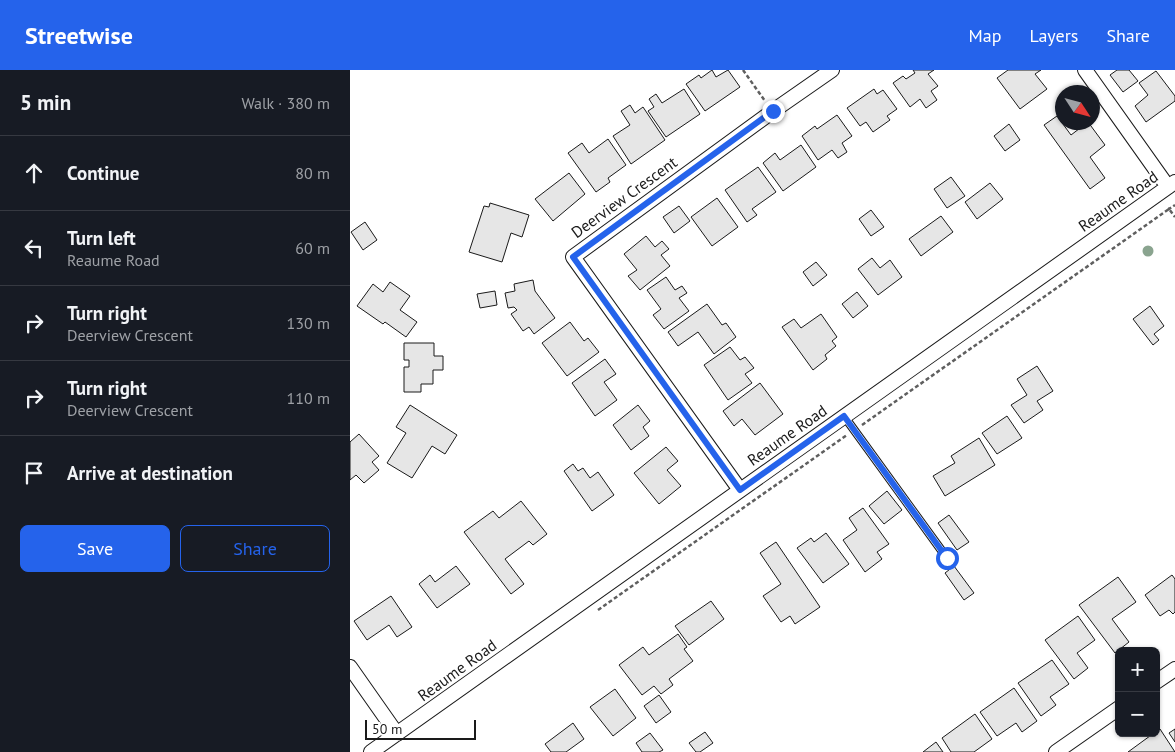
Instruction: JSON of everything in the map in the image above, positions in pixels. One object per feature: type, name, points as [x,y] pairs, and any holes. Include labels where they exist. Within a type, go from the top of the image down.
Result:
[{"type":"street","name":"Deerview Crescent","points":[[740,490],[573,257],[832,70]]},
{"type":"street","points":[[1085,70],[1172,185]]},
{"type":"street","name":"Reaume Road","points":[[372,752],[1172,185]]},
{"type":"street","points":[[350,667],[398,734]]},
{"type":"street","points":[[1160,679],[1175,669]]},
{"type":"street","points":[[1056,752],[1115,711]]},
{"type":"lane","points":[[844,416],[853,431],[947,558]]},
{"type":"path","points":[[743,70],[773,111]]},
{"type":"path","points":[[594,614],[1169,209],[1175,217]]},
{"type":"building","points":[[712,70],[716,77],[728,70],[740,87],[705,111],[686,84],[699,75],[701,78]]},
{"type":"building","points":[[913,70],[934,70],[928,74],[938,86],[931,91],[937,100],[926,108],[920,99],[910,107],[893,83],[903,76],[906,79],[915,73]]},
{"type":"building","points":[[1008,70],[1041,70],[1035,74],[1047,89],[1020,109],[997,78]]},
{"type":"building","points":[[1117,70],[1129,70],[1138,81],[1123,92],[1110,75]]},
{"type":"building","points":[[1156,71],[1175,96],[1175,101],[1146,122],[1135,106],[1148,95],[1139,83]]},
{"type":"building","points":[[684,89],[700,114],[666,137],[648,111],[654,107],[649,99],[656,94],[662,103]]},
{"type":"building","points":[[874,89],[877,94],[883,90],[897,109],[887,116],[890,120],[873,132],[866,122],[860,126],[847,108]]},
{"type":"building","points":[[630,105],[635,113],[643,107],[665,140],[631,164],[613,136],[630,125],[621,111]]},
{"type":"building","points":[[837,115],[852,136],[842,143],[847,152],[838,158],[832,150],[818,160],[802,136],[815,126],[817,129]]},
{"type":"building","points":[[1055,117],[1055,130],[1067,130],[1071,135],[1078,130],[1094,130],[1105,145],[1090,157],[1105,178],[1090,189],[1044,125]]},
{"type":"building","points":[[1009,124],[1020,140],[1005,151],[994,136]]},
{"type":"building","points":[[608,139],[626,165],[608,178],[610,182],[596,192],[568,153],[582,143],[589,153]]},
{"type":"building","points":[[801,145],[816,167],[783,191],[763,163],[775,153],[780,160]]},
{"type":"building","points":[[758,167],[776,192],[752,209],[757,215],[747,222],[725,190]]},
{"type":"building","points":[[569,173],[585,194],[553,221],[535,199]]},
{"type":"building","points":[[951,177],[965,196],[947,208],[934,189]]},
{"type":"building","points":[[990,183],[1003,199],[977,219],[965,202]]},
{"type":"building","points":[[717,198],[738,227],[712,246],[691,217]]},
{"type":"building","points":[[490,203],[529,215],[522,237],[511,233],[502,262],[469,252],[484,206],[489,207]]},
{"type":"building","points":[[679,206],[690,221],[674,233],[663,217]]},
{"type":"building","points":[[871,210],[884,227],[871,236],[859,219]]},
{"type":"building","points":[[941,216],[953,232],[921,256],[909,239]]},
{"type":"building","points":[[365,222],[377,240],[363,250],[351,232]]},
{"type":"building","points":[[646,236],[655,247],[662,241],[669,249],[661,255],[670,266],[640,290],[628,276],[637,270],[624,254]]},
{"type":"building","points":[[872,258],[880,268],[890,260],[902,277],[878,295],[858,269]]},
{"type":"building","points":[[816,262],[827,275],[813,286],[803,272]]},
{"type":"building","points":[[666,277],[675,290],[682,286],[687,293],[679,298],[689,311],[664,329],[653,315],[661,309],[647,290]]},
{"type":"building","points":[[533,280],[535,291],[555,318],[534,334],[529,327],[523,331],[511,314],[517,310],[514,307],[508,308],[505,293],[515,291],[514,284]]},
{"type":"building","points":[[390,282],[410,296],[400,310],[417,322],[406,337],[357,306],[373,284],[383,292]]},
{"type":"building","points":[[495,291],[497,305],[480,308],[477,294]]},
{"type":"building","points":[[857,292],[868,306],[853,318],[842,304]]},
{"type":"building","points":[[707,304],[722,325],[726,323],[736,337],[714,354],[698,332],[678,346],[668,332]]},
{"type":"building","points":[[1150,306],[1164,326],[1154,334],[1159,340],[1153,345],[1133,319]]},
{"type":"building","points":[[821,314],[837,337],[832,341],[836,346],[825,355],[827,359],[813,370],[782,327],[794,319],[801,328]]},
{"type":"building","points":[[570,322],[584,341],[588,338],[599,352],[567,376],[542,343]]},
{"type":"building","points":[[404,343],[434,343],[434,356],[443,356],[443,370],[433,370],[433,384],[421,384],[421,392],[404,392],[404,367],[409,367],[409,360],[404,360]]},
{"type":"building","points":[[730,347],[740,360],[745,357],[754,368],[745,374],[752,383],[728,400],[704,365]]},
{"type":"building","points":[[605,359],[616,374],[604,382],[617,400],[595,416],[572,383]]},
{"type":"building","points":[[1037,366],[1053,391],[1037,401],[1043,410],[1024,423],[1011,405],[1027,395],[1017,379]]},
{"type":"building","points":[[760,383],[783,414],[755,435],[742,419],[734,426],[723,411]]},
{"type":"building","points":[[410,405],[457,435],[445,454],[432,446],[412,478],[387,463],[406,433],[396,427]]},
{"type":"building","points":[[638,405],[650,421],[643,427],[649,436],[631,450],[613,425]]},
{"type":"building","points":[[1007,416],[1022,438],[997,454],[982,433]]},
{"type":"building","points":[[359,434],[379,456],[372,462],[379,470],[364,483],[356,475],[350,480],[350,442]]},
{"type":"building","points":[[979,438],[995,465],[945,496],[933,476],[955,463],[951,456]]},
{"type":"building","points":[[666,447],[678,461],[667,470],[681,486],[659,504],[634,473]]},
{"type":"building","points":[[573,464],[578,471],[583,468],[590,478],[598,472],[614,495],[592,511],[564,471]]},
{"type":"building","points":[[887,491],[902,510],[884,524],[869,506]]},
{"type":"building","points":[[521,501],[547,534],[533,545],[529,541],[505,559],[524,584],[511,594],[464,532],[493,511],[499,518]]},
{"type":"building","points":[[863,508],[889,544],[877,552],[882,559],[865,572],[843,540],[857,530],[849,518]]},
{"type":"building","points":[[949,515],[969,542],[957,550],[938,523]]},
{"type":"building","points":[[826,533],[849,564],[823,583],[797,548],[811,538],[814,542]]},
{"type":"building","points":[[776,542],[820,607],[795,624],[790,616],[781,622],[763,596],[781,584],[760,553]]},
{"type":"building","points":[[456,566],[470,584],[437,608],[419,584],[430,575],[435,582]]},
{"type":"building","points":[[954,566],[974,593],[964,600],[945,573]]},
{"type":"building","points":[[1172,575],[1175,579],[1175,612],[1173,614],[1169,610],[1160,616],[1145,595]]},
{"type":"building","points":[[1118,577],[1136,602],[1112,619],[1129,642],[1123,647],[1115,647],[1115,653],[1079,605]]},
{"type":"building","points":[[391,596],[412,627],[397,637],[389,625],[367,640],[354,621]]},
{"type":"building","points":[[711,601],[724,619],[689,645],[675,626]]},
{"type":"building","points":[[1078,616],[1095,640],[1077,653],[1088,668],[1074,679],[1045,640]]},
{"type":"building","points":[[678,634],[687,647],[684,649],[693,661],[669,679],[673,685],[661,694],[654,686],[642,695],[619,665],[643,647],[649,655]]},
{"type":"building","points":[[1052,660],[1069,684],[1050,697],[1056,705],[1041,716],[1018,683]]},
{"type":"building","points":[[1014,688],[1037,721],[1022,732],[1016,723],[997,736],[980,712]]},
{"type":"building","points":[[615,689],[636,718],[613,736],[590,707]]},
{"type":"building","points":[[659,695],[671,712],[656,723],[644,706]]},
{"type":"building","points":[[975,714],[992,739],[974,752],[951,752],[942,738]]},
{"type":"building","points":[[573,723],[584,739],[566,752],[551,752],[545,744]]},
{"type":"building","points":[[1160,729],[1175,752],[1128,752],[1149,737],[1160,737]]},
{"type":"building","points":[[1175,729],[1175,742],[1169,733]]},
{"type":"building","points":[[705,732],[713,743],[700,752],[696,752],[689,743]]},
{"type":"building","points":[[650,733],[663,750],[659,752],[642,752],[636,743]]},
{"type":"building","points":[[936,742],[943,752],[923,752]]},
{"type":"route","points":[[773,111],[573,257],[740,490],[844,416],[853,431],[947,558]]}]
